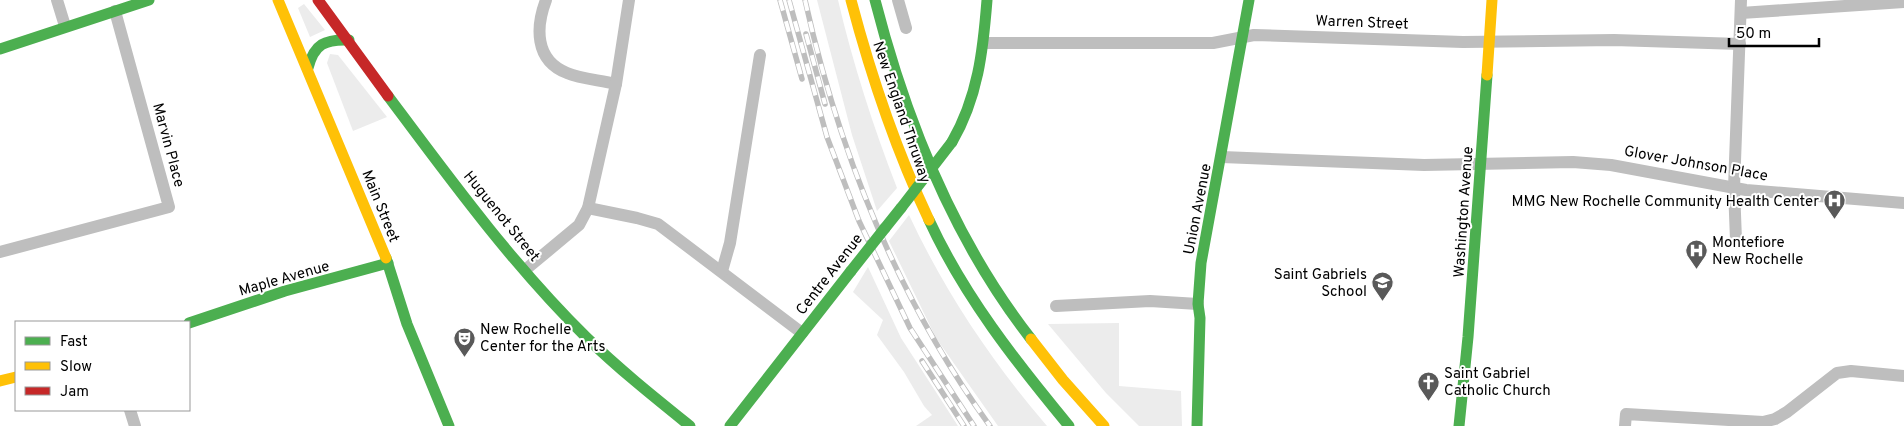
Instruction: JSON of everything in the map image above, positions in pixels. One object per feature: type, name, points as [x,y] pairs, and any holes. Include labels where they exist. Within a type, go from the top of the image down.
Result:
[{"type":"main road","points":[[0,49],[65,26],[149,0]]},
{"type":"main road","name":"Main Street","points":[[278,0],[388,263],[407,324],[449,426]]},
{"type":"main road","name":"Huguenot Street","points":[[318,0],[408,122],[525,270],[572,322],[628,376],[690,426]]},
{"type":"main road","name":"New England Thruway","points":[[851,0],[880,104],[907,177],[926,219],[965,288],[994,333],[1020,369],[1069,426]]},
{"type":"main road","name":"New England Thruway","points":[[875,0],[900,90],[918,139],[951,211],[1000,295],[1040,352],[1073,393],[1104,426]]},
{"type":"main road","name":"Centre Avenue","points":[[730,426],[901,208],[961,128],[975,96],[984,42],[987,0]]},
{"type":"main road","name":"Union Avenue","points":[[1197,426],[1200,318],[1198,304],[1201,263],[1222,157],[1249,0]]},
{"type":"main road","name":"Washington Avenue","points":[[1459,426],[1482,165],[1492,0]]},
{"type":"main road","points":[[308,68],[310,58],[319,44],[329,39],[349,40]]},
{"type":"main road","name":"Maple Avenue","points":[[190,323],[285,292],[388,263]]},
{"type":"main road","points":[[0,381],[15,376]]},
{"type":"main road","points":[[1073,393],[1114,426]]},
{"type":"street","points":[[57,0],[65,26]]},
{"type":"street","points":[[546,0],[539,19],[538,33],[542,46],[551,62],[566,73],[616,84]]},
{"type":"street","points":[[525,270],[579,225],[588,208],[616,84],[629,0]]},
{"type":"street","points":[[898,0],[906,28]]},
{"type":"street","points":[[1736,240],[1734,188],[1741,0]]},
{"type":"street","points":[[1741,14],[1904,2]]},
{"type":"street","name":"Marvin Place","points":[[0,252],[169,207],[115,11]]},
{"type":"street","name":"Warren Street","points":[[984,42],[1213,43],[1254,35],[1489,42],[1614,40],[1740,44]]},
{"type":"street","points":[[722,271],[730,243],[760,54]]},
{"type":"street","name":"Glover Johnson Place","points":[[1222,157],[1482,165],[1573,162],[1611,165],[1734,188],[1904,203]]},
{"type":"street","points":[[588,208],[658,224],[802,333]]},
{"type":"street","points":[[1056,306],[1150,301],[1198,304]]},
{"type":"street","points":[[1625,420],[1763,422],[1775,419],[1787,412],[1838,373],[1851,371],[1904,376]]},
{"type":"street","points":[[130,411],[135,426]]},
{"type":"shaded area","points":[[817,0],[838,0],[864,95],[897,188],[877,211],[852,135]]},
{"type":"shaded area","points":[[304,4],[325,30],[310,37],[298,8]]},
{"type":"shaded area","points":[[330,54],[338,55],[387,117],[353,131],[327,63]]},
{"type":"shaded area","points":[[909,215],[938,271],[971,325],[1007,377],[1047,426],[998,426],[936,338],[889,241]]},
{"type":"shaded area","points":[[868,267],[901,338],[958,426],[916,426],[932,415],[877,335],[883,320],[853,292]]},
{"type":"shaded area","points":[[1119,323],[1119,386],[1181,391],[1182,426],[1139,426],[1106,393],[1048,324]]},
{"type":"railway","points":[[780,0],[802,79]]},
{"type":"railway","points":[[789,0],[827,137],[859,221],[910,328],[974,426]]},
{"type":"railway","points":[[805,0],[835,113],[854,169],[876,223],[900,276],[927,327],[957,378],[990,426]]},
{"type":"railway","points":[[806,34],[825,104]]},
{"type":"railway","points":[[922,361],[964,426]]},
{"type":"traffic: fast","points":[[0,49],[149,0]]},
{"type":"traffic: fast","points":[[875,0],[901,90],[935,177],[978,261],[1003,301],[1031,339]]},
{"type":"traffic: fast","points":[[952,142],[968,108],[978,73],[984,37],[987,0]]},
{"type":"traffic: fast","points":[[1197,426],[1200,318],[1198,304],[1201,263],[1249,0]]},
{"type":"traffic: fast","points":[[308,68],[317,48],[327,42],[349,40]]},
{"type":"traffic: fast","points":[[1459,426],[1468,337],[1487,75]]},
{"type":"traffic: fast","points":[[388,96],[507,251],[559,309],[611,360],[690,426]]},
{"type":"traffic: fast","points":[[901,208],[952,142]]},
{"type":"traffic: fast","points":[[885,228],[901,208]]},
{"type":"traffic: fast","points":[[929,220],[958,275],[992,328],[1069,426]]},
{"type":"traffic: fast","points":[[851,271],[885,228]]},
{"type":"traffic: fast","points":[[386,258],[407,324],[449,426]]},
{"type":"traffic: fast","points":[[190,323],[285,291],[388,263]]},
{"type":"traffic: fast","points":[[730,426],[851,271]]},
{"type":"traffic: slow","points":[[278,0],[386,258]]},
{"type":"traffic: slow","points":[[851,0],[885,112],[905,166],[929,220]]},
{"type":"traffic: slow","points":[[1487,75],[1492,0]]},
{"type":"traffic: slow","points":[[1031,339],[1063,380],[1104,426]]},
{"type":"traffic: slow","points":[[0,381],[15,377]]},
{"type":"traffic: jam","points":[[318,0],[388,96]]},
{"type":"place","name":"MMG New Rochelle Community Health Center","points":[[1835,220]]},
{"type":"place","name":"Montefiore New Rochelle","points":[[1696,270]]},
{"type":"place","name":"Saint Gabriels School","points":[[1383,302]]},
{"type":"place","name":"New Rochelle Center for the Arts","points":[[464,357]]},
{"type":"place","name":"Saint Gabriel Catholic Church","points":[[1428,401]]}]
